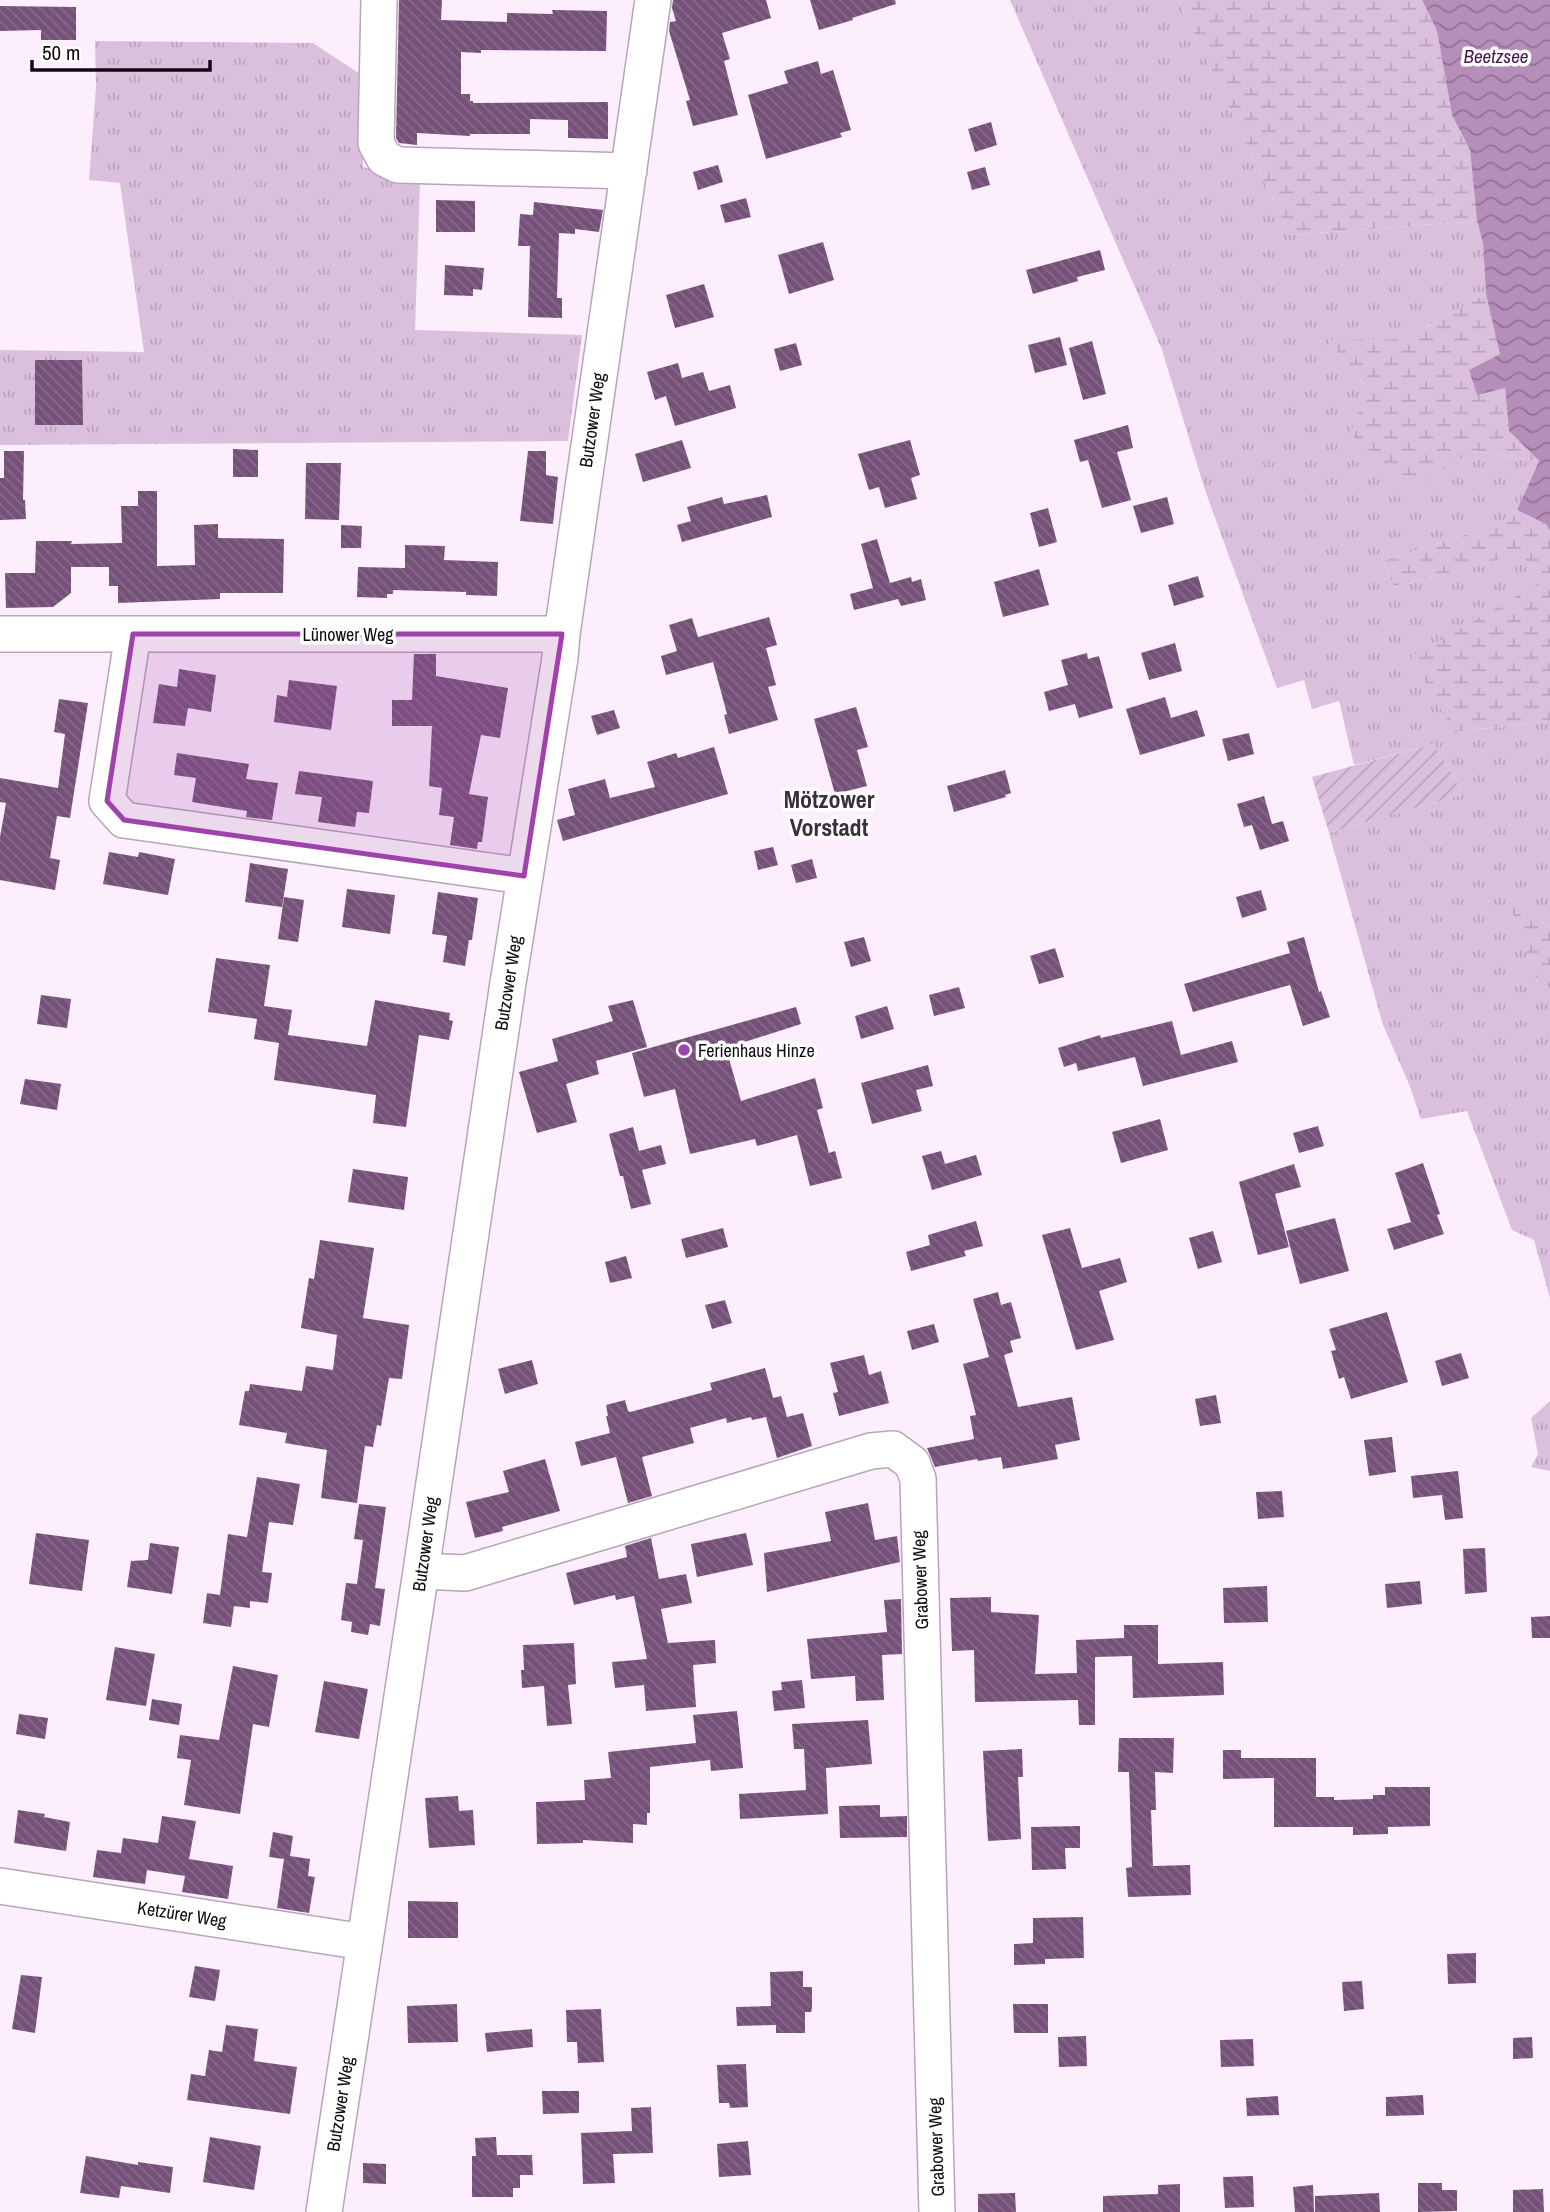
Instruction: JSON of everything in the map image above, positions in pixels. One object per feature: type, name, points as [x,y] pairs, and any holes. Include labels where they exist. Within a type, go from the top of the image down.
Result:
[{"type":"street","points":[[379,0],[376,144],[384,159],[398,165],[629,172]]},
{"type":"street","name":"Butzower Weg","points":[[324,2212],[524,876],[560,658],[653,0]]},
{"type":"street","name":"Lünower Weg","points":[[0,634],[562,634]]},
{"type":"street","points":[[134,634],[107,801],[124,820],[524,876]]},
{"type":"street","name":"Grabower Weg","points":[[421,1571],[465,1573],[870,1451],[892,1449],[912,1463],[918,1479],[937,2212]]},
{"type":"street","name":"Ketzürer Weg","points":[[0,1886],[364,1942]]},
{"type":"highlighted area","points":[[133,634],[562,634],[524,876],[124,820],[107,801]]},
{"type":"green space","points":[[1010,0],[1178,0],[1290,235],[1477,221],[1483,243],[1486,294],[1403,339],[1329,341],[1367,388],[1472,451],[1539,461],[1517,510],[1499,524],[1383,561],[1394,587],[1521,554],[1541,582],[1455,732],[1550,721],[1550,928],[1508,897],[1538,985],[1550,988],[1550,1298],[1534,1240],[1512,1230],[1467,1111],[1421,1119],[1383,1025],[1329,833],[1464,794],[1434,744],[1354,765],[1339,701],[1312,709],[1304,680],[1277,688],[1205,490],[1161,347]]},
{"type":"green space","points":[[1178,0],[1422,0],[1437,31],[1452,115],[1470,150],[1477,221],[1290,235]]},
{"type":"green space","points":[[95,41],[313,43],[363,76],[363,167],[420,184],[415,330],[582,335],[568,441],[0,445],[0,350],[144,352],[120,183],[89,180],[96,87]]},
{"type":"green space","points":[[1486,294],[1501,354],[1469,370],[1477,394],[1505,388],[1509,431],[1539,461],[1472,451],[1413,489],[1350,434],[1367,388],[1328,340],[1403,339]]},
{"type":"green space","points":[[1517,510],[1546,524],[1550,531],[1550,721],[1454,732],[1411,657],[1541,582],[1521,554],[1394,587],[1383,561],[1499,524]]},
{"type":"green space","points":[[1434,744],[1464,794],[1329,833],[1312,777]]},
{"type":"green space","points":[[1507,896],[1550,928],[1550,988],[1538,985]]},
{"type":"green space","points":[[1550,1401],[1550,1471],[1531,1467],[1538,1454],[1531,1418]]},
{"type":"water","name":"Beetzsee","points":[[1422,0],[1550,0],[1550,531],[1546,524],[1517,510],[1539,461],[1509,431],[1505,388],[1477,395],[1469,370],[1500,354],[1486,294],[1483,243],[1477,221],[1470,150],[1452,115],[1437,31]]},
{"type":"building","points":[[399,0],[442,0],[441,20],[507,22],[507,13],[607,11],[606,51],[461,52],[461,94],[470,94],[470,101],[473,103],[608,102],[608,139],[568,138],[568,120],[530,119],[530,134],[470,136],[417,133],[417,145],[399,143],[396,138]]},
{"type":"building","points":[[673,0],[766,0],[771,18],[722,33],[730,59],[724,61],[738,115],[693,126],[686,101],[690,100],[669,31],[670,22],[676,21],[672,8]]},
{"type":"building","points":[[810,0],[895,0],[896,4],[819,30]]},
{"type":"building","points":[[0,6],[76,7],[76,40],[41,40],[41,30],[0,31]]},
{"type":"building","points":[[818,61],[821,74],[833,70],[851,130],[840,133],[842,137],[766,159],[748,95],[788,83],[784,71]]},
{"type":"building","points":[[991,122],[997,145],[975,152],[968,129]]},
{"type":"building","points":[[718,165],[723,182],[698,190],[693,172]]},
{"type":"building","points":[[985,167],[990,185],[972,190],[967,172]]},
{"type":"building","points":[[746,198],[751,217],[725,223],[720,205]]},
{"type":"building","points":[[436,200],[475,201],[475,232],[436,232]]},
{"type":"building","points":[[534,202],[603,210],[599,232],[575,229],[575,234],[559,233],[557,298],[562,298],[562,318],[528,317],[530,246],[518,246],[520,214],[533,215]]},
{"type":"building","points":[[823,242],[834,280],[789,294],[778,255]]},
{"type":"building","points":[[1100,250],[1105,270],[1077,277],[1078,281],[1033,294],[1026,270]]},
{"type":"building","points":[[445,265],[484,268],[482,290],[473,289],[473,296],[444,295]]},
{"type":"building","points":[[704,284],[714,317],[675,328],[666,295]]},
{"type":"building","points":[[1060,337],[1067,365],[1035,373],[1028,345]]},
{"type":"building","points":[[1092,341],[1106,394],[1083,400],[1069,348]]},
{"type":"building","points":[[796,343],[802,365],[780,371],[774,349]]},
{"type":"building","points":[[35,360],[82,360],[83,425],[35,425]]},
{"type":"building","points":[[678,363],[682,378],[703,372],[709,391],[730,385],[736,408],[675,426],[666,396],[655,400],[647,372]]},
{"type":"building","points":[[1128,425],[1133,448],[1117,452],[1131,500],[1102,508],[1088,460],[1080,462],[1074,440]]},
{"type":"building","points":[[682,440],[691,468],[643,482],[635,454]]},
{"type":"building","points":[[910,440],[920,475],[911,478],[917,499],[885,508],[879,487],[869,490],[858,454]]},
{"type":"building","points":[[233,449],[258,450],[258,477],[233,477]]},
{"type":"building","points":[[4,451],[24,451],[23,500],[26,519],[0,520],[0,478],[4,478]]},
{"type":"building","points":[[528,451],[546,451],[546,475],[558,477],[553,524],[520,521]]},
{"type":"building","points":[[306,463],[341,463],[339,520],[305,519]]},
{"type":"building","points":[[138,491],[157,491],[157,566],[195,565],[194,525],[218,524],[218,538],[284,539],[283,593],[220,593],[220,599],[118,603],[118,586],[109,586],[109,567],[71,567],[71,593],[53,607],[6,608],[5,573],[35,573],[36,541],[72,541],[71,544],[122,543],[121,506],[138,506]]},
{"type":"building","points":[[767,495],[772,517],[682,542],[677,525],[691,521],[687,507],[722,497],[724,504]]},
{"type":"building","points":[[1167,497],[1174,524],[1141,533],[1133,506]]},
{"type":"building","points":[[1048,508],[1057,542],[1039,547],[1030,513]]},
{"type":"building","points":[[341,525],[362,526],[361,548],[341,548]]},
{"type":"building","points":[[877,539],[890,583],[911,577],[912,582],[921,579],[926,600],[901,606],[898,599],[854,610],[850,594],[873,588],[861,544]]},
{"type":"building","points":[[405,545],[445,546],[444,560],[498,562],[497,596],[466,595],[466,592],[393,590],[393,594],[387,594],[387,598],[357,597],[358,567],[405,568]]},
{"type":"building","points":[[1039,569],[1049,605],[1003,617],[994,582]]},
{"type":"building","points":[[1198,576],[1204,597],[1174,606],[1168,585]]},
{"type":"building","points":[[769,617],[777,645],[766,648],[776,685],[768,687],[778,720],[729,734],[724,715],[727,714],[713,662],[666,675],[661,656],[677,651],[669,625],[692,618],[698,637]]},
{"type":"building","points":[[1175,643],[1182,671],[1149,680],[1141,653]]},
{"type":"building","points":[[1087,653],[1088,659],[1099,656],[1113,708],[1079,718],[1075,704],[1049,711],[1044,692],[1068,685],[1061,660]]},
{"type":"building","points":[[414,654],[436,654],[436,676],[508,688],[500,738],[481,735],[469,794],[488,797],[482,842],[478,842],[477,849],[450,845],[454,817],[439,815],[442,788],[429,786],[432,726],[392,726],[392,700],[412,700]]},
{"type":"building","points":[[179,669],[216,675],[211,712],[188,708],[185,726],[153,723],[159,684],[177,687]]},
{"type":"building","points":[[289,680],[337,686],[331,730],[274,722],[277,695],[287,697]]},
{"type":"building","points":[[1165,697],[1171,718],[1197,710],[1205,736],[1140,755],[1126,709]]},
{"type":"building","points":[[59,699],[88,703],[70,818],[57,816],[50,858],[60,860],[55,890],[0,880],[0,837],[6,803],[0,802],[0,778],[58,788],[65,734],[54,732]]},
{"type":"building","points":[[856,707],[868,747],[857,750],[867,786],[835,794],[814,719]]},
{"type":"building","points":[[614,710],[620,728],[597,735],[591,716]]},
{"type":"building","points":[[1249,733],[1254,754],[1228,761],[1222,739]]},
{"type":"building","points":[[714,747],[728,794],[563,841],[557,820],[575,815],[568,789],[605,779],[610,798],[655,787],[647,762],[676,753],[678,758]]},
{"type":"building","points":[[177,753],[249,764],[246,779],[278,783],[272,820],[246,817],[247,811],[192,802],[196,778],[174,775]]},
{"type":"building","points":[[1005,770],[1011,793],[1005,795],[1006,797],[954,812],[947,786]]},
{"type":"building","points":[[299,771],[373,781],[369,813],[357,812],[355,827],[318,822],[322,797],[295,794]]},
{"type":"building","points":[[1264,796],[1272,824],[1283,821],[1289,841],[1260,850],[1252,825],[1244,827],[1237,804]]},
{"type":"building","points":[[773,847],[778,865],[758,870],[754,851]]},
{"type":"building","points":[[109,852],[138,857],[139,852],[175,859],[168,895],[103,884]]},
{"type":"building","points":[[812,859],[817,878],[796,883],[791,865]]},
{"type":"building","points":[[250,863],[288,869],[282,907],[245,902]]},
{"type":"building","points":[[347,889],[395,895],[390,934],[342,927]]},
{"type":"building","points":[[1261,890],[1267,910],[1242,918],[1236,897]]},
{"type":"building","points":[[438,892],[478,898],[465,966],[443,962],[447,936],[432,934]]},
{"type":"building","points":[[284,897],[304,900],[298,942],[278,939]]},
{"type":"building","points":[[864,937],[871,961],[851,967],[844,942]]},
{"type":"building","points":[[1304,937],[1319,992],[1321,991],[1330,1017],[1303,1026],[1290,985],[1193,1012],[1184,984],[1290,953],[1287,942]]},
{"type":"building","points":[[1055,948],[1064,977],[1039,984],[1030,956]]},
{"type":"building","points":[[216,958],[270,965],[264,1006],[292,1010],[288,1035],[367,1046],[375,1000],[450,1013],[449,1020],[453,1021],[449,1040],[419,1035],[406,1127],[373,1123],[376,1095],[274,1080],[279,1043],[254,1039],[257,1019],[208,1012]]},
{"type":"building","points":[[959,987],[965,1008],[934,1016],[929,995]]},
{"type":"building","points":[[41,995],[71,999],[67,1028],[37,1024]]},
{"type":"building","points":[[633,1000],[647,1047],[596,1061],[599,1074],[566,1084],[577,1122],[537,1133],[519,1072],[558,1061],[552,1039],[613,1021],[608,1006]]},
{"type":"building","points":[[887,1006],[894,1029],[861,1039],[855,1016]]},
{"type":"building","points":[[796,1007],[801,1024],[726,1048],[741,1101],[815,1078],[823,1108],[817,1110],[829,1153],[835,1151],[842,1178],[810,1186],[797,1135],[757,1146],[755,1139],[690,1154],[675,1089],[644,1097],[632,1053]]},
{"type":"building","points":[[1172,1021],[1181,1055],[1232,1041],[1238,1062],[1143,1086],[1135,1057],[1078,1071],[1076,1063],[1064,1067],[1058,1048],[1100,1035],[1101,1038]]},
{"type":"building","points":[[928,1065],[933,1086],[916,1090],[922,1111],[872,1124],[861,1083]]},
{"type":"building","points":[[25,1079],[61,1084],[57,1110],[20,1104]]},
{"type":"building","points":[[1160,1119],[1168,1150],[1121,1163],[1112,1132]]},
{"type":"building","points":[[1318,1126],[1324,1146],[1299,1153],[1293,1133]]},
{"type":"building","points":[[633,1127],[639,1151],[661,1145],[666,1164],[642,1170],[651,1204],[631,1209],[609,1134]]},
{"type":"building","points":[[941,1151],[945,1164],[976,1155],[982,1175],[932,1190],[922,1156]]},
{"type":"building","points":[[1423,1163],[1444,1234],[1394,1250],[1387,1229],[1411,1222],[1395,1173]]},
{"type":"building","points":[[1294,1164],[1301,1187],[1275,1194],[1289,1247],[1258,1255],[1239,1182]]},
{"type":"building","points":[[353,1169],[408,1177],[404,1210],[348,1202]]},
{"type":"building","points":[[1335,1218],[1349,1271],[1300,1284],[1286,1231]]},
{"type":"building","points":[[976,1221],[983,1246],[964,1251],[966,1256],[911,1271],[906,1252],[930,1245],[928,1235]]},
{"type":"building","points":[[723,1228],[728,1247],[686,1258],[681,1239]]},
{"type":"building","points":[[1070,1228],[1082,1268],[1120,1258],[1127,1282],[1099,1291],[1114,1340],[1076,1350],[1042,1235]]},
{"type":"building","points":[[1213,1231],[1222,1262],[1198,1269],[1189,1238]]},
{"type":"building","points":[[320,1240],[374,1248],[363,1318],[409,1325],[402,1379],[389,1378],[381,1426],[377,1425],[373,1447],[365,1446],[357,1503],[321,1498],[327,1450],[285,1443],[287,1433],[239,1425],[245,1391],[249,1391],[250,1384],[302,1391],[306,1366],[333,1370],[337,1335],[301,1328],[309,1278],[314,1279]]},
{"type":"building","points":[[626,1256],[632,1278],[610,1283],[605,1262]]},
{"type":"building","points":[[998,1292],[1001,1305],[1011,1302],[1021,1338],[1010,1341],[1013,1352],[1004,1355],[1018,1407],[1072,1397],[1080,1440],[1055,1445],[1058,1459],[1003,1469],[1001,1457],[935,1467],[927,1448],[974,1439],[970,1416],[976,1415],[963,1364],[989,1357],[973,1299]]},
{"type":"building","points":[[725,1300],[732,1323],[712,1329],[705,1305]]},
{"type":"building","points":[[1387,1312],[1408,1382],[1351,1399],[1344,1377],[1339,1379],[1331,1351],[1336,1350],[1329,1329]]},
{"type":"building","points":[[934,1324],[939,1342],[912,1350],[907,1331]]},
{"type":"building","points":[[1461,1353],[1469,1378],[1442,1386],[1435,1361]]},
{"type":"building","points":[[864,1355],[869,1375],[881,1371],[889,1403],[839,1416],[833,1393],[838,1392],[830,1363]]},
{"type":"building","points":[[532,1360],[538,1384],[505,1394],[498,1369]]},
{"type":"building","points":[[765,1368],[773,1398],[781,1396],[787,1417],[803,1413],[812,1446],[777,1458],[766,1417],[752,1420],[751,1417],[727,1423],[726,1418],[690,1428],[694,1443],[642,1457],[652,1496],[628,1503],[616,1457],[581,1466],[575,1442],[610,1433],[606,1405],[625,1400],[630,1412],[712,1390],[710,1383]]},
{"type":"building","points":[[1216,1395],[1221,1423],[1200,1426],[1195,1399]]},
{"type":"building","points":[[1392,1437],[1396,1472],[1369,1476],[1364,1440]]},
{"type":"building","points":[[545,1459],[560,1511],[502,1527],[503,1531],[475,1538],[466,1502],[509,1492],[503,1471]]},
{"type":"building","points":[[1458,1471],[1463,1518],[1445,1520],[1442,1495],[1413,1498],[1411,1476]]},
{"type":"building","points":[[257,1477],[300,1484],[293,1525],[269,1522],[262,1572],[272,1573],[268,1603],[250,1601],[250,1608],[234,1606],[231,1627],[203,1623],[207,1593],[220,1595],[228,1534],[247,1537]]},
{"type":"building","points":[[1282,1491],[1284,1517],[1258,1519],[1256,1492]]},
{"type":"building","points":[[868,1503],[875,1540],[897,1536],[900,1562],[767,1592],[764,1553],[831,1541],[825,1512]]},
{"type":"building","points":[[359,1504],[386,1507],[375,1588],[385,1589],[380,1626],[370,1624],[368,1635],[351,1632],[352,1622],[341,1620],[346,1583],[357,1584],[363,1540],[354,1539]]},
{"type":"building","points":[[36,1533],[89,1540],[82,1591],[29,1584]]},
{"type":"building","points":[[746,1533],[753,1565],[697,1577],[691,1544]]},
{"type":"building","points":[[651,1538],[659,1579],[686,1574],[692,1603],[661,1609],[668,1643],[715,1640],[716,1663],[693,1665],[696,1707],[646,1711],[644,1685],[615,1688],[612,1662],[647,1659],[634,1596],[616,1600],[615,1595],[574,1605],[566,1573],[627,1557],[625,1546]]},
{"type":"building","points":[[150,1543],[179,1547],[172,1594],[127,1587],[131,1561],[148,1560]]},
{"type":"building","points":[[1485,1548],[1487,1592],[1465,1594],[1463,1549]]},
{"type":"building","points":[[1420,1581],[1422,1604],[1387,1608],[1385,1584]]},
{"type":"building","points":[[1267,1586],[1268,1622],[1224,1623],[1223,1588]]},
{"type":"building","points":[[991,1597],[991,1612],[1039,1615],[1035,1674],[1077,1673],[1076,1640],[1124,1638],[1124,1625],[1158,1625],[1158,1664],[1223,1662],[1224,1695],[1133,1698],[1132,1656],[1095,1657],[1095,1725],[1079,1725],[1078,1700],[975,1702],[974,1650],[952,1651],[950,1598]]},
{"type":"building","points":[[901,1599],[902,1654],[882,1655],[884,1700],[856,1701],[855,1676],[811,1679],[807,1639],[887,1632],[884,1600]]},
{"type":"building","points":[[1550,1616],[1550,1638],[1532,1638],[1531,1617]]},
{"type":"building","points":[[574,1643],[576,1684],[568,1685],[572,1724],[547,1726],[544,1686],[522,1688],[523,1645]]},
{"type":"building","points":[[115,1647],[155,1654],[146,1706],[106,1700]]},
{"type":"building","points":[[233,1666],[278,1675],[269,1727],[253,1724],[240,1814],[184,1805],[191,1760],[177,1758],[180,1735],[219,1740]]},
{"type":"building","points":[[802,1680],[805,1708],[774,1711],[772,1691],[782,1690],[781,1682]]},
{"type":"building","points":[[324,1681],[368,1689],[359,1739],[315,1732]]},
{"type":"building","points":[[152,1699],[182,1704],[179,1725],[149,1720]]},
{"type":"building","points":[[737,1711],[743,1768],[711,1771],[710,1760],[650,1767],[650,1813],[647,1813],[647,1825],[633,1824],[633,1843],[583,1840],[583,1843],[537,1844],[536,1802],[585,1800],[584,1780],[611,1778],[608,1752],[696,1743],[693,1715]]},
{"type":"building","points":[[19,1714],[48,1718],[45,1739],[16,1734]]},
{"type":"building","points":[[868,1720],[872,1764],[826,1768],[828,1814],[740,1819],[739,1794],[806,1790],[804,1749],[794,1749],[792,1724]]},
{"type":"building","points":[[1119,1738],[1174,1738],[1173,1773],[1155,1772],[1156,1810],[1151,1810],[1153,1866],[1190,1865],[1191,1895],[1128,1897],[1126,1868],[1132,1867],[1129,1772],[1118,1772]]},
{"type":"building","points":[[1022,1749],[1023,1777],[1018,1777],[1021,1839],[988,1841],[983,1751]]},
{"type":"building","points":[[1223,1750],[1241,1750],[1241,1758],[1316,1758],[1316,1797],[1334,1797],[1334,1800],[1373,1799],[1373,1795],[1385,1795],[1385,1787],[1430,1787],[1430,1826],[1388,1827],[1388,1834],[1353,1835],[1353,1827],[1274,1827],[1274,1778],[1223,1779]]},
{"type":"building","points":[[458,1796],[459,1811],[473,1810],[475,1845],[429,1848],[425,1798]]},
{"type":"building","points":[[880,1805],[880,1817],[907,1816],[907,1837],[840,1838],[839,1806]]},
{"type":"building","points":[[18,1810],[45,1814],[44,1817],[70,1822],[66,1851],[14,1843]]},
{"type":"building","points":[[162,1816],[196,1821],[189,1859],[233,1866],[228,1899],[182,1892],[185,1876],[147,1870],[145,1884],[93,1877],[97,1850],[121,1853],[123,1838],[158,1843]]},
{"type":"building","points":[[1080,1826],[1080,1848],[1065,1848],[1066,1869],[1032,1870],[1031,1827]]},
{"type":"building","points":[[273,1832],[293,1836],[290,1856],[310,1859],[308,1876],[315,1877],[309,1913],[277,1908],[284,1859],[269,1857]]},
{"type":"building","points":[[408,1901],[458,1902],[458,1938],[408,1938]]},
{"type":"building","points":[[1083,1917],[1084,1958],[1045,1959],[1045,1964],[1014,1965],[1014,1944],[1033,1943],[1033,1918]]},
{"type":"building","points":[[1476,1953],[1476,1983],[1448,1984],[1447,1954]]},
{"type":"building","points":[[195,1966],[220,1970],[215,2001],[189,1997]]},
{"type":"building","points":[[803,1971],[803,1987],[812,1987],[812,2009],[811,2012],[805,2012],[805,2033],[776,2033],[776,2025],[737,2026],[736,2007],[771,2006],[770,1972]]},
{"type":"building","points":[[21,1975],[42,1977],[35,2033],[12,2029]]},
{"type":"building","points":[[1362,1981],[1364,2009],[1344,2011],[1342,1982]]},
{"type":"building","points":[[457,2004],[458,2042],[408,2043],[407,2006]]},
{"type":"building","points":[[1013,2004],[1048,2004],[1048,2033],[1014,2033]]},
{"type":"building","points":[[601,2009],[604,2062],[578,2063],[577,2042],[567,2042],[566,2010]]},
{"type":"building","points":[[226,2025],[258,2029],[254,2061],[297,2067],[290,2114],[187,2100],[191,2074],[205,2076],[209,2050],[222,2052]]},
{"type":"building","points":[[532,2029],[533,2047],[487,2052],[485,2033]]},
{"type":"building","points":[[1086,2036],[1087,2066],[1059,2067],[1058,2037]]},
{"type":"building","points":[[1532,2037],[1533,2058],[1513,2059],[1513,2038]]},
{"type":"building","points":[[1253,2039],[1254,2066],[1221,2067],[1220,2040]]},
{"type":"building","points":[[746,2064],[748,2107],[730,2108],[729,2103],[719,2103],[717,2065]]},
{"type":"building","points":[[542,2091],[579,2091],[579,2113],[543,2114]]},
{"type":"building","points":[[1423,2095],[1424,2115],[1386,2116],[1386,2097]]},
{"type":"building","points":[[1278,2096],[1279,2115],[1247,2116],[1246,2098]]},
{"type":"building","points":[[651,2107],[653,2153],[613,2154],[615,2183],[583,2184],[581,2133],[632,2131],[631,2108]]},
{"type":"building","points":[[210,2137],[261,2146],[254,2190],[203,2182]]},
{"type":"building","points":[[496,2137],[497,2155],[532,2155],[533,2175],[520,2175],[520,2188],[513,2188],[513,2197],[472,2197],[475,2138]]},
{"type":"building","points":[[748,2141],[751,2175],[719,2177],[717,2144]]},
{"type":"building","points":[[86,2156],[138,2165],[138,2162],[173,2167],[170,2193],[121,2186],[119,2198],[80,2193]]},
{"type":"building","points":[[363,2163],[386,2164],[386,2184],[363,2183]]},
{"type":"building","points":[[1253,2176],[1254,2207],[1225,2208],[1223,2177]]},
{"type":"building","points":[[1418,2183],[1442,2183],[1442,2190],[1457,2190],[1457,2211],[1418,2212]]},
{"type":"building","points":[[1180,2184],[1180,2212],[1103,2212],[1103,2196],[1158,2194],[1158,2185]]},
{"type":"building","points":[[1313,2185],[1314,2212],[1295,2212],[1293,2187]]},
{"type":"building","points":[[1543,2189],[1544,2212],[1513,2212],[1513,2190]]},
{"type":"building","points":[[1015,2193],[1016,2212],[978,2212],[978,2194]]},
{"type":"building","points":[[1379,2193],[1380,2212],[1315,2212],[1315,2196]]},
{"type":"place","name":"Ferienhaus Hinze","points":[[684,1050]]},
{"type":"district","name":"Mötzower Vorstadt","points":[[829,813]]}]
